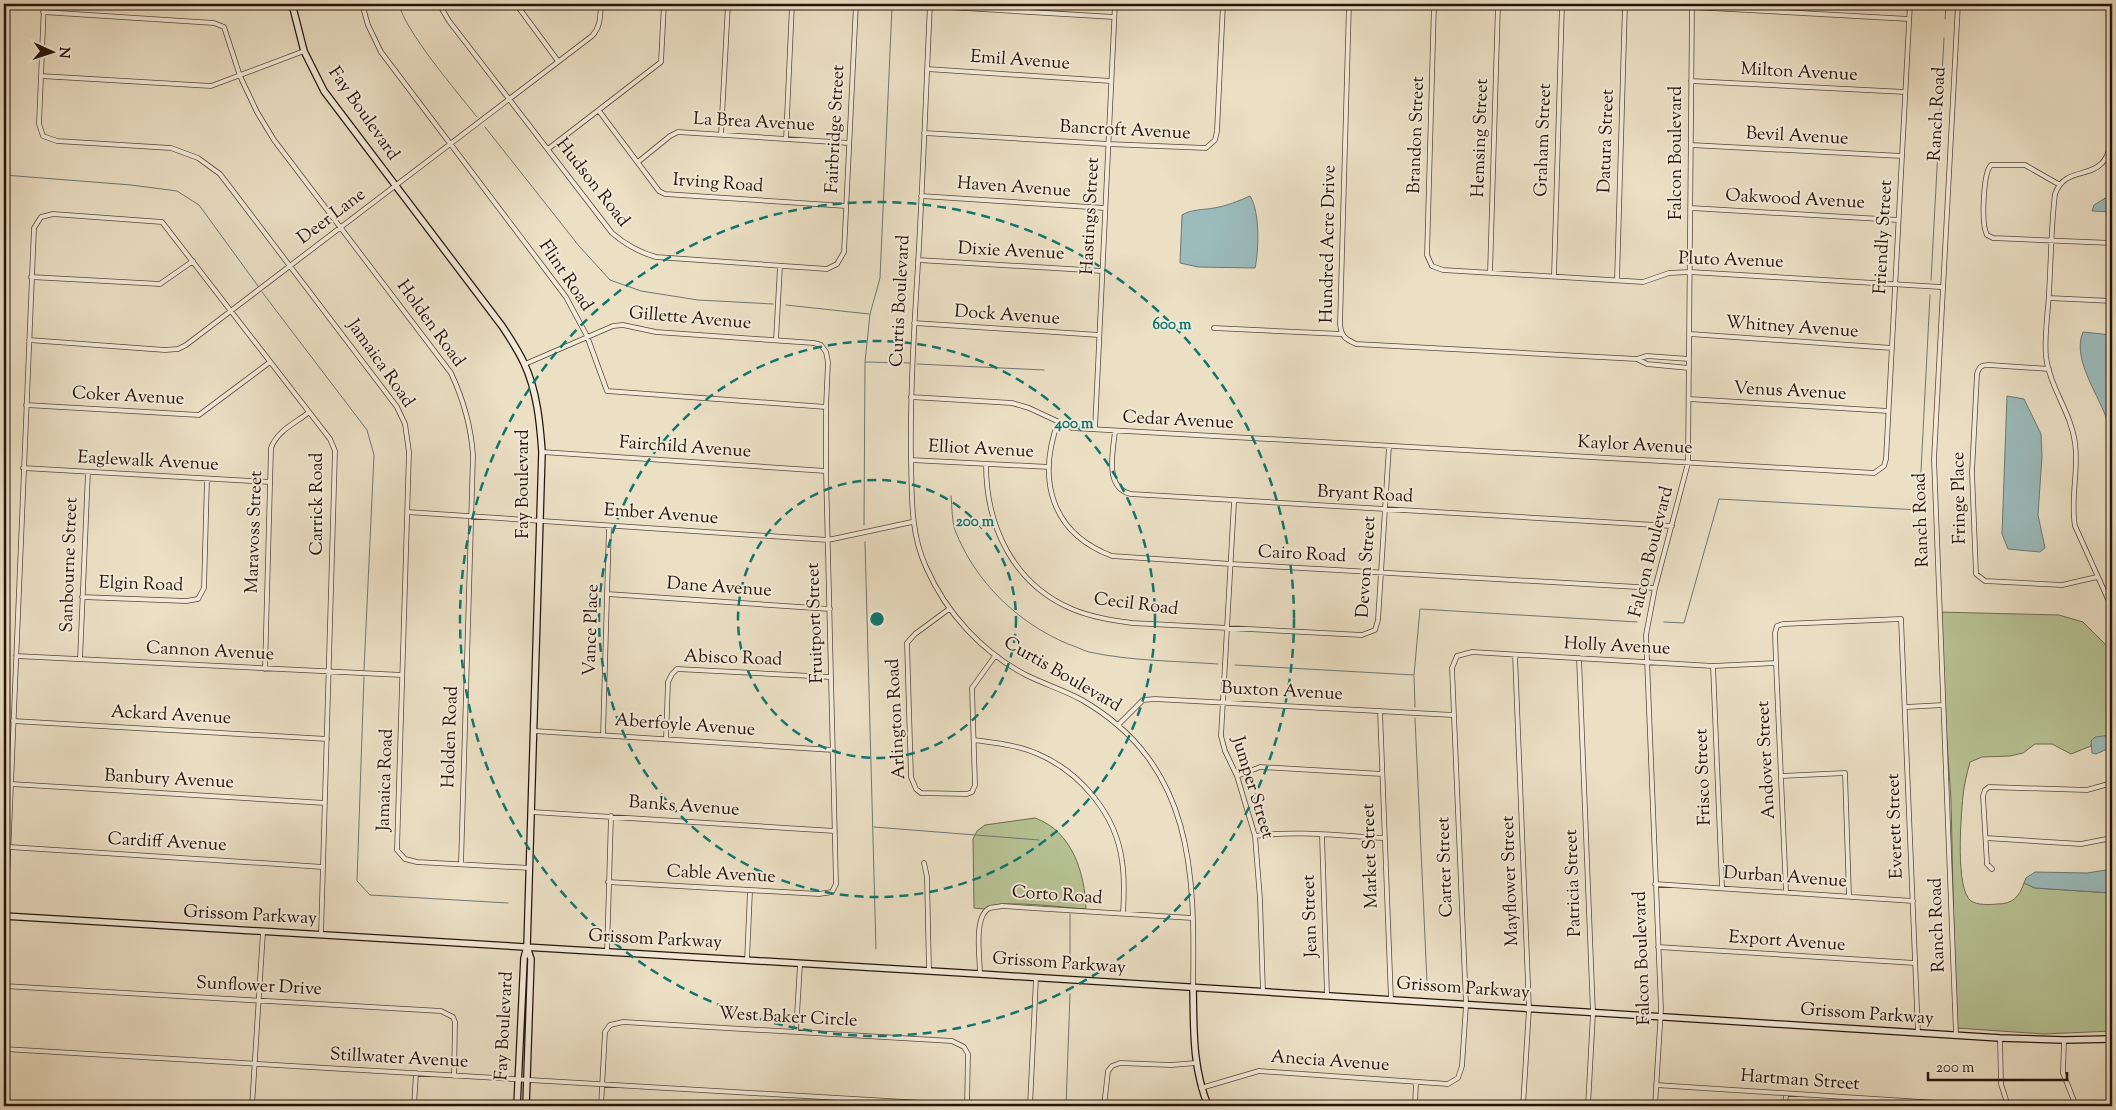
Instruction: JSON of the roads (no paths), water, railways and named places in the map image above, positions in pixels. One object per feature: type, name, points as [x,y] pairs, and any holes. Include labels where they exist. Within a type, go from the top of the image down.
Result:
[{"type":"main road","name":"Fay Boulevard","points":[[292,4],[304,52],[324,91],[502,326],[525,364],[540,425],[542,452],[532,812],[527,948],[524,958],[517,1106]]},
{"type":"main road","name":"Grissom Parkway","points":[[4,916],[1327,995],[2000,1038],[2064,1040],[2112,1038]]},
{"type":"main road","name":"Fay Boulevard","points":[[526,1106],[531,959],[527,948]]},
{"type":"main road","name":"Curtis Boulevard","points":[[1193,987],[1192,1030],[1196,1063],[1201,1088],[1208,1106]]},
{"type":"street","name":"Jamaica Road","points":[[44,4],[39,124],[43,136],[57,141],[171,148],[198,158],[220,174],[397,407],[405,424],[409,452],[397,850],[405,859],[417,862],[530,868]]},
{"type":"street","name":"Flint Road","points":[[362,4],[368,25],[381,52],[566,297],[587,336],[607,391],[826,407]]},
{"type":"street","name":"Hudson Road","points":[[439,4],[449,21],[612,233],[626,245],[640,253],[656,257],[827,269],[837,264],[843,256]]},
{"type":"street","points":[[516,4],[558,61]]},
{"type":"street","name":"Deer Lane","points":[[29,340],[178,349],[396,186],[597,30],[600,22],[601,4]]},
{"type":"street","points":[[548,149],[661,62],[664,4]]},
{"type":"street","points":[[722,135],[728,4]]},
{"type":"street","points":[[786,139],[792,4]]},
{"type":"street","name":"Fairbridge Street","points":[[843,256],[856,4]]},
{"type":"street","points":[[896,4],[1114,17]]},
{"type":"street","name":"Hastings Street","points":[[1095,429],[1115,4]]},
{"type":"street","name":"Bancroft Avenue","points":[[924,132],[1199,149],[1211,145],[1217,131],[1223,4]]},
{"type":"street","name":"Hundred Acre Drive","points":[[1349,4],[1341,334],[1347,340],[1356,344],[1638,359],[1647,356],[1689,359]]},
{"type":"street","name":"Brandon Street","points":[[1432,266],[1427,256],[1434,4]]},
{"type":"street","name":"Hemsing Street","points":[[1490,273],[1498,4]]},
{"type":"street","name":"Graham Street","points":[[1554,276],[1562,4]]},
{"type":"street","name":"Datura Street","points":[[1617,280],[1625,4]]},
{"type":"street","points":[[1756,10],[1757,4]]},
{"type":"street","name":"Friendly Street","points":[[1880,470],[1884,466],[1886,459],[1910,4]]},
{"type":"street","name":"Ranch Road","points":[[1956,1035],[1934,459],[1941,287],[1958,4]]},
{"type":"street","name":"Curtis Boulevard","points":[[930,5],[911,397],[912,522],[917,546],[925,566],[949,609],[965,628],[996,656],[1026,675],[1081,699],[1118,725],[1146,755],[1164,781],[1176,806],[1185,838],[1189,862],[1193,987]]},
{"type":"street","points":[[1692,5],[1909,19]]},
{"type":"street","name":"Falcon Boulevard","points":[[1655,1106],[1660,1017],[1646,635],[1655,588],[1688,463],[1692,5]]},
{"type":"street","name":"Holden Road","points":[[43,12],[214,23],[224,27],[240,76],[257,112],[274,140],[451,374],[455,382],[463,399],[471,431],[473,455],[461,864]]},
{"type":"street","points":[[41,76],[211,86],[304,52]]},
{"type":"street","name":"Emil Avenue","points":[[927,69],[1111,81]]},
{"type":"street","name":"Milton Avenue","points":[[1691,81],[1905,92]]},
{"type":"street","name":"Irving Road","points":[[599,111],[659,191],[665,194],[846,206]]},
{"type":"street","points":[[2112,131],[2112,145],[2106,159],[2092,171],[2072,176],[2060,185],[2055,194],[2046,345],[2048,368],[2057,394],[2069,415],[2076,446],[2073,515],[2075,526],[2112,608]]},
{"type":"street","name":"La Brea Avenue","points":[[638,162],[678,132],[849,143]]},
{"type":"street","name":"Bevil Avenue","points":[[1691,145],[1902,156]]},
{"type":"street","points":[[2060,185],[2026,165],[1996,163],[1991,165],[1986,172],[1983,226],[1987,235],[1993,238],[2112,244]]},
{"type":"street","name":"Haven Avenue","points":[[921,196],[1105,208]]},
{"type":"street","name":"Oakwood Avenue","points":[[1691,208],[1898,220]]},
{"type":"street","name":"Carrick Road","points":[[31,277],[34,228],[41,217],[53,214],[162,222],[330,439],[335,451],[321,935]]},
{"type":"street","name":"Dixie Avenue","points":[[918,260],[1102,271]]},
{"type":"street","points":[[4,953],[31,277],[160,284],[193,261]]},
{"type":"street","points":[[776,340],[780,266]]},
{"type":"street","name":"Pluto Avenue","points":[[1432,266],[1442,270],[1643,282],[1669,273],[1690,272],[1941,287]]},
{"type":"street","points":[[2048,298],[2112,301]]},
{"type":"street","name":"Dock Avenue","points":[[914,323],[1099,335]]},
{"type":"street","name":"Gillette Avenue","points":[[525,364],[612,326],[623,325],[656,332],[814,343],[821,345],[826,352]]},
{"type":"street","points":[[1214,328],[1341,334]]},
{"type":"street","name":"Whitney Avenue","points":[[1690,334],[1892,348]]},
{"type":"street","name":"Fruitport Street","points":[[826,352],[828,362],[826,471],[836,884],[832,892]]},
{"type":"street","name":"Hundred Acre Drive","points":[[1638,359],[1647,364],[1689,368]]},
{"type":"street","name":"Coker Avenue","points":[[26,405],[199,414],[270,362]]},
{"type":"street","name":"Fringe Place","points":[[2048,368],[1982,365],[1979,368],[1977,374],[1972,472],[1976,574],[1985,581],[2062,585],[2097,577]]},
{"type":"street","name":"Cedar Avenue","points":[[911,397],[1012,403],[1029,408],[1072,428],[1389,446]]},
{"type":"street","name":"Venus Avenue","points":[[1689,400],[1888,411]]},
{"type":"street","name":"Maravoss Street","points":[[265,669],[271,448],[274,439],[308,413]]},
{"type":"street","name":"Cairo Road","points":[[1058,422],[1051,442],[1049,467],[1050,488],[1055,506],[1062,520],[1071,531],[1095,549],[1112,556],[1655,588]]},
{"type":"street","name":"Bryant Road","points":[[1115,431],[1112,473],[1114,482],[1123,492],[1234,502],[1672,526]]},
{"type":"street","name":"Kaylor Avenue","points":[[1389,446],[1867,473],[1880,470]]},
{"type":"street","name":"Devon Street","points":[[1375,630],[1378,620],[1389,446]]},
{"type":"street","name":"Fairchild Avenue","points":[[542,452],[826,471]]},
{"type":"street","name":"Elliot Avenue","points":[[911,460],[1049,467]]},
{"type":"street","name":"Cecil Road","points":[[986,464],[986,490],[992,518],[1001,542],[1014,563],[1029,580],[1048,596],[1072,609],[1102,619],[1132,623],[1362,635],[1375,630]]},
{"type":"street","name":"Eaglewalk Avenue","points":[[23,468],[270,482]]},
{"type":"street","name":"Sanbourne Street","points":[[80,659],[88,472]]},
{"type":"street","name":"Elgin Road","points":[[82,597],[186,601],[198,599],[204,588],[207,479]]},
{"type":"street","name":"Jumper Street","points":[[1234,502],[1221,736],[1237,776],[1255,836],[1260,899],[1263,992]]},
{"type":"street","name":"Ember Avenue","points":[[407,512],[828,540],[912,522]]},
{"type":"street","name":"Vance Place","points":[[603,735],[609,526]]},
{"type":"street","name":"Dane Avenue","points":[[607,594],[830,609]]},
{"type":"street","name":"Arlington Road","points":[[949,609],[914,634],[907,643],[911,777],[916,789],[922,793],[967,794],[972,792],[975,784],[974,740]]},
{"type":"street","name":"Everett Street","points":[[1777,626],[1783,624],[1900,619],[1906,707],[1918,1033]]},
{"type":"street","name":"Andover Street","points":[[1777,626],[1776,663],[1786,892]]},
{"type":"street","name":"Holly Avenue","points":[[1457,656],[1472,652],[1713,666],[1776,663]]},
{"type":"street","name":"Mayflower Street","points":[[1515,655],[1530,1009],[1523,1106]]},
{"type":"street","name":"Cannon Avenue","points":[[16,656],[402,675]]},
{"type":"street","points":[[996,656],[972,688],[974,740],[1037,753],[1065,769],[1084,785],[1106,816],[1115,835],[1122,858],[1124,880],[1123,914]]},
{"type":"street","name":"Carter Street","points":[[1457,656],[1452,668],[1453,715],[1466,1005],[1462,1066],[1458,1078]]},
{"type":"street","name":"Patricia Street","points":[[1579,658],[1593,1013],[1588,1106]]},
{"type":"street","name":"Frisco Street","points":[[1713,666],[1722,888]]},
{"type":"street","name":"Abisco Road","points":[[666,739],[668,682],[677,669],[831,678]]},
{"type":"street","name":"Buxton Avenue","points":[[1118,725],[1144,700],[1155,699],[1453,715]]},
{"type":"street","points":[[1906,707],[1943,705]]},
{"type":"street","name":"Market Street","points":[[1380,711],[1391,1000]]},
{"type":"street","name":"Ackard Avenue","points":[[14,721],[327,739]]},
{"type":"street","name":"Aberfoyle Avenue","points":[[534,731],[833,750]]},
{"type":"street","points":[[1237,776],[1260,767],[1382,774]]},
{"type":"street","points":[[1781,776],[1845,773],[1849,896]]},
{"type":"street","points":[[1992,869],[1987,864],[1983,796],[1985,790],[1989,787],[2087,790],[2112,783]]},
{"type":"street","name":"Banbury Avenue","points":[[11,784],[325,803]]},
{"type":"street","name":"Banks Avenue","points":[[532,812],[835,830]]},
{"type":"street","points":[[607,952],[611,816]]},
{"type":"street","points":[[1255,836],[1278,833],[1384,838]]},
{"type":"street","name":"Jean Street","points":[[1322,835],[1327,995]]},
{"type":"street","points":[[1986,838],[2081,844],[2112,838]]},
{"type":"street","name":"Cardiff Avenue","points":[[8,848],[323,866]]},
{"type":"street","points":[[924,863],[928,877],[929,971]]},
{"type":"street","name":"Cable Avenue","points":[[608,882],[750,891],[819,894],[832,892]]},
{"type":"street","name":"Durban Avenue","points":[[1655,884],[1913,901]]},
{"type":"street","points":[[747,960],[750,891]]},
{"type":"street","name":"Corto Road","points":[[980,974],[979,924],[982,915],[989,908],[1002,906],[1192,918]]},
{"type":"street","points":[[252,1106],[263,932]]},
{"type":"street","name":"Export Avenue","points":[[1658,947],[1915,963]]},
{"type":"street","points":[[796,1032],[800,964]]},
{"type":"street","points":[[1030,1106],[1036,978]]},
{"type":"street","name":"Sunflower Drive","points":[[4,986],[447,1013],[453,1017],[456,1027],[454,1076]]},
{"type":"street","name":"West Baker Circle","points":[[602,1106],[605,1032],[615,1022],[958,1043],[964,1047],[968,1054],[967,1106]]},
{"type":"street","points":[[2000,1038],[2001,1084],[2008,1106]]},
{"type":"street","points":[[2064,1040],[2063,1073],[2076,1106]]},
{"type":"street","name":"Stillwater Avenue","points":[[4,1049],[903,1104],[973,1106]]},
{"type":"street","points":[[1104,1106],[1108,1071],[1112,1066],[1120,1063],[1171,1065],[1196,1063]]},
{"type":"street","name":"Anecia Avenue","points":[[1201,1088],[1259,1071],[1448,1084],[1458,1078]]},
{"type":"street","points":[[414,1106],[416,1073]]},
{"type":"street","points":[[1414,1106],[1416,1082]]},
{"type":"street","name":"Hartman Street","points":[[1656,1085],[1938,1103],[1940,1106]]},
{"type":"street","points":[[1785,1106],[1786,1094]]},
{"type":"street","points":[[839,1099],[839,1106]]},
{"type":"water","points":[[2112,194],[2112,212],[2092,211],[2094,205]]},
{"type":"water","points":[[1250,196],[1256,211],[1257,221],[1258,242],[1255,268],[1198,267],[1180,263],[1182,215],[1223,206]]},
{"type":"water","points":[[2083,332],[2112,335],[2112,480],[2110,475],[2110,432],[2081,356],[2080,344]]},
{"type":"water","points":[[2007,396],[2024,399],[2041,434],[2042,456],[2038,515],[2045,548],[2040,552],[2008,549],[2002,534]]},
{"type":"water","points":[[2112,735],[2112,747],[2096,754],[2092,753],[2091,741],[2095,737]]},
{"type":"water","points":[[2112,869],[2112,893],[2035,888],[2024,883],[2026,878],[2035,872],[2087,873]]},
{"type":"waterway","points":[[4,23],[5,4]]},
{"type":"waterway","points":[[399,4],[403,15],[421,45],[477,117]]},
{"type":"waterway","points":[[1945,19],[1946,4]]},
{"type":"waterway","points":[[864,525],[865,362],[870,314],[880,278],[892,7]]},
{"type":"waterway","points":[[1931,280],[1944,38]]},
{"type":"waterway","points":[[485,127],[579,246],[610,280],[641,291],[698,300],[773,304]]},
{"type":"waterway","points":[[4,175],[131,185],[177,191],[199,205],[258,286]]},
{"type":"waterway","points":[[262,292],[367,430],[374,455],[364,670]]},
{"type":"waterway","points":[[1664,622],[1684,623],[1719,499],[1919,510],[1930,295]]},
{"type":"waterway","points":[[786,305],[869,314]]},
{"type":"waterway","points":[[866,362],[911,363]]},
{"type":"waterway","points":[[917,364],[1044,370]]},
{"type":"waterway","points":[[951,496],[955,530],[974,567],[1000,599],[1032,625],[1068,644],[1089,652],[1137,659],[1218,664]]},
{"type":"waterway","points":[[865,542],[876,949]]},
{"type":"waterway","points":[[1235,665],[1414,675],[1420,609],[1637,622]]},
{"type":"waterway","points":[[1414,676],[1415,707]]},
{"type":"waterway","points":[[364,677],[357,881],[370,895],[508,903]]},
{"type":"waterway","points":[[1415,718],[1427,982]]},
{"type":"waterway","points":[[874,827],[1039,840]]},
{"type":"waterway","points":[[1070,914],[1070,969]]},
{"type":"waterway","points":[[1066,1106],[1070,994]]}]
